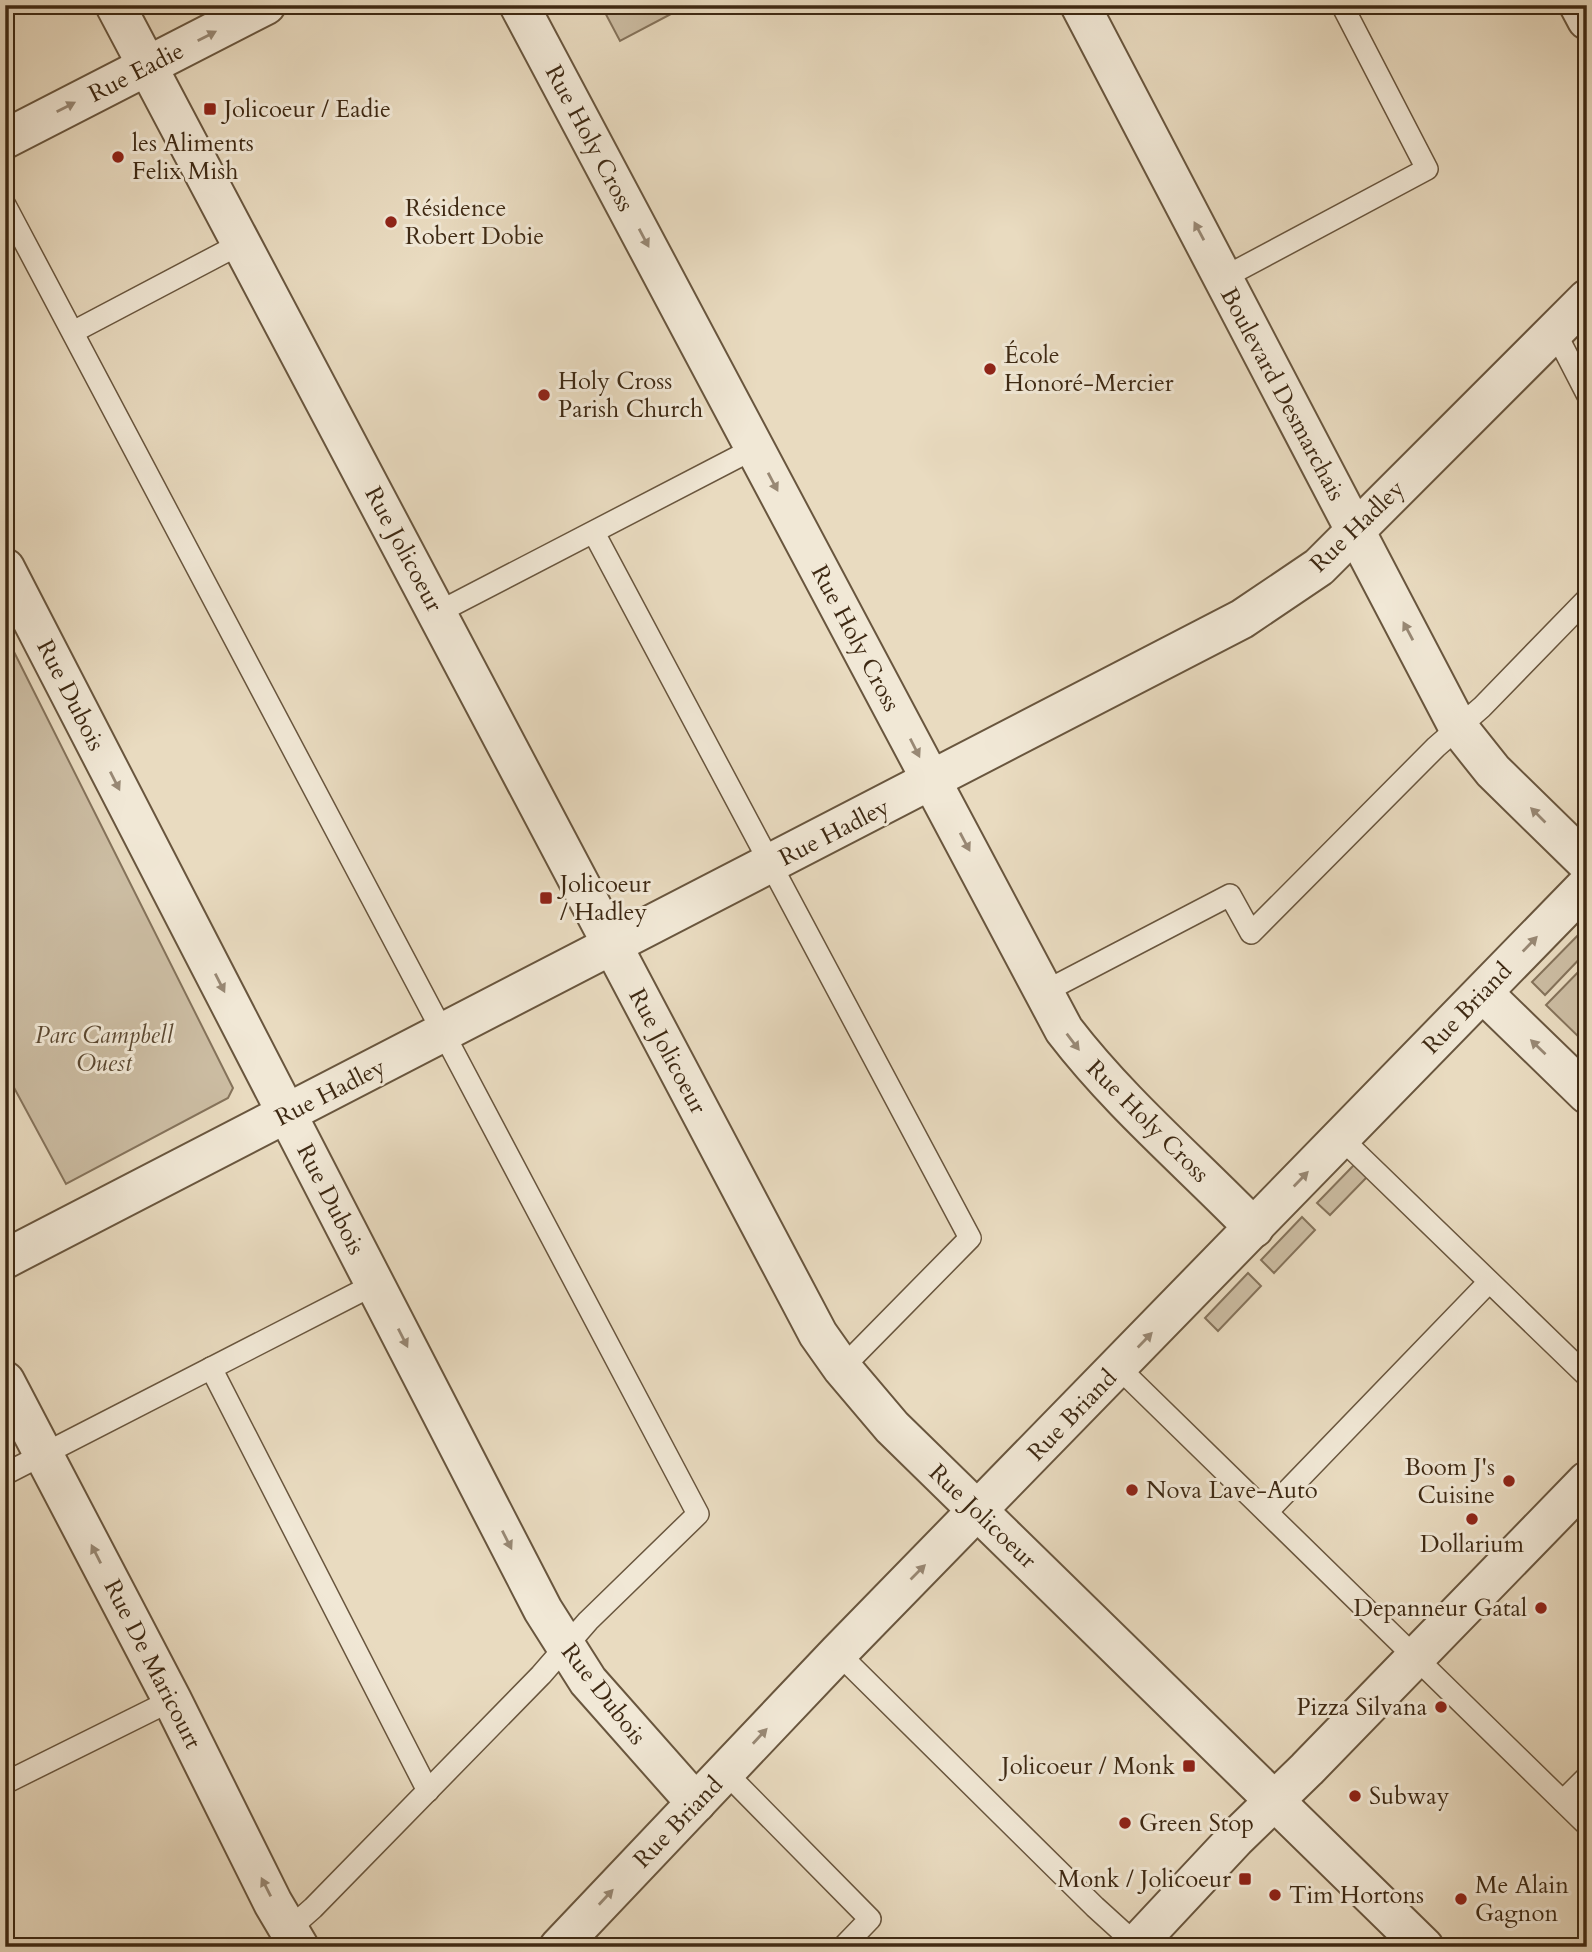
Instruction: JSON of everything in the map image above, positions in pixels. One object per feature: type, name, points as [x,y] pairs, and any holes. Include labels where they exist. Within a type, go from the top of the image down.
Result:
[{"type":"street","name":"Rue Jolicoeur","points":[[114,5],[818,1334],[842,1368],[892,1427],[1424,1947]]},
{"type":"street","name":"Rue Eadie","points":[[5,139],[266,5]]},
{"type":"street","name":"Rue Holy Cross","points":[[519,5],[1064,1030],[1087,1060],[1254,1228]]},
{"type":"street","name":"Boulevard Desmarchais","points":[[1080,5],[1458,727],[1493,771],[1587,863]]},
{"type":"street","points":[[1579,5],[1587,20]]},
{"type":"street","name":"Rue Hadley","points":[[5,1259],[614,948],[1241,619],[1319,567],[1587,299]]},
{"type":"street","name":"Rue Dubois","points":[[5,568],[543,1610],[587,1681],[696,1803]]},
{"type":"street","name":"Rue Briand","points":[[559,1947],[838,1653],[1587,886]]},
{"type":"street","points":[[1483,993],[1587,1094]]},
{"type":"street","name":"Rue De Maricourt","points":[[5,1381],[294,1938]]},
{"type":"street","points":[[1137,1946],[1235,1839],[1587,1481]]},
{"type":"lane","points":[[1223,278],[1427,169],[1342,5]]},
{"type":"lane","points":[[5,205],[698,1514],[588,1621],[541,1675],[313,1908],[294,1938]]},
{"type":"lane","points":[[73,332],[240,244]]},
{"type":"lane","points":[[1555,332],[1587,394]]},
{"type":"lane","points":[[437,613],[755,448]]},
{"type":"lane","points":[[594,533],[970,1238],[842,1368]]},
{"type":"lane","points":[[1044,992],[1230,895],[1251,933],[1458,727],[1482,707],[1587,599]]},
{"type":"lane","points":[[1341,1138],[1587,1376]]},
{"type":"lane","points":[[1267,1512],[1489,1282]]},
{"type":"lane","points":[[5,1474],[375,1284]]},
{"type":"lane","points":[[1118,1367],[1587,1825]]},
{"type":"lane","points":[[211,1368],[428,1791]]},
{"type":"lane","points":[[838,1653],[1137,1946]]},
{"type":"lane","points":[[5,1783],[172,1700]]},
{"type":"lane","points":[[725,1772],[870,1919],[843,1947]]},
{"type":"lane","points":[[1563,1801],[1587,1777]]},
{"type":"green space","points":[[601,5],[688,5],[620,41]]},
{"type":"green space","name":"Parc Campbell Ouest","points":[[5,634],[233,1088],[228,1098],[66,1184],[5,1071]]},
{"type":"green space","points":[[1587,926],[1587,951],[1545,995],[1532,982]]},
{"type":"green space","points":[[1587,963],[1587,1045],[1546,1005]]},
{"type":"green space","points":[[1354,1165],[1367,1177],[1330,1215],[1317,1203]]},
{"type":"green space","points":[[1302,1217],[1315,1230],[1274,1273],[1261,1260]]},
{"type":"green space","points":[[1248,1273],[1261,1286],[1218,1331],[1205,1318]]},
{"type":"place","name":"Jolicoeur / Eadie","points":[[210,109]]},
{"type":"place","name":"les Aliments Felix Mish","points":[[118,157]]},
{"type":"place","name":"Résidence Robert Dobie","points":[[391,222]]},
{"type":"place","name":"École Honoré-Mercier","points":[[990,369]]},
{"type":"place","name":"Holy Cross Parish Church","points":[[544,395]]},
{"type":"place","name":"Jolicoeur / Hadley","points":[[546,898]]},
{"type":"place","name":"Boom J's Cuisine","points":[[1509,1481]]},
{"type":"place","name":"Nova Lave-Auto","points":[[1132,1490]]},
{"type":"place","name":"Dollarium","points":[[1472,1519]]},
{"type":"place","name":"Depanneur Gatal","points":[[1541,1608]]},
{"type":"place","name":"Pizza Silvana","points":[[1441,1707]]},
{"type":"place","name":"Jolicoeur / Monk","points":[[1189,1766]]},
{"type":"place","name":"Subway","points":[[1355,1796]]},
{"type":"place","name":"Green Stop","points":[[1125,1823]]},
{"type":"place","name":"Monk / Jolicoeur","points":[[1245,1879]]},
{"type":"place","name":"Tim Hortons","points":[[1275,1895]]},
{"type":"place","name":"Me Alain Gagnon","points":[[1461,1899]]}]
